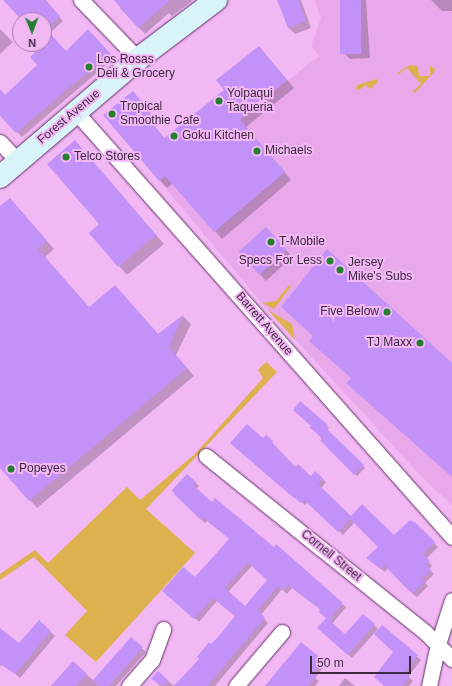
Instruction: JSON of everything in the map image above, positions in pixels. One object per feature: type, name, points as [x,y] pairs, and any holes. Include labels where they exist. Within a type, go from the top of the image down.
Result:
[{"type":"main road","name":"Forest Avenue","points":[[0,177],[75,111],[138,59],[216,0]]},
{"type":"street","points":[[81,0],[138,59]]},
{"type":"street","name":"Barrett Avenue","points":[[75,111],[452,537]]},
{"type":"street","points":[[0,142],[18,161]]},
{"type":"street","name":"Cornell Street","points":[[206,456],[438,644],[452,659]]},
{"type":"street","points":[[429,686],[438,644],[452,600]]},
{"type":"street","points":[[129,686],[152,660],[163,629]]},
{"type":"street","points":[[236,686],[282,632]]},
{"type":"shaded area","points":[[314,0],[452,0],[452,505],[423,478],[268,310],[159,181],[319,56],[311,46],[321,18]]},
{"type":"shaded area","points":[[410,65],[418,66],[419,76],[430,76],[430,66],[435,69],[434,72],[415,93],[413,91],[421,84],[407,68],[399,74],[397,73]]},
{"type":"shaded area","points":[[377,79],[378,82],[370,89],[366,85],[359,90],[356,89],[357,85]]},
{"type":"shaded area","points":[[289,285],[291,286],[274,309],[262,303],[276,301]]},
{"type":"shaded area","points":[[268,310],[292,324],[295,340]]},
{"type":"shaded area","points":[[266,362],[277,372],[146,509],[195,553],[96,662],[65,635],[87,611],[34,557],[0,580],[0,574],[35,550],[48,563],[127,487],[140,500],[195,454],[263,378],[258,370]]},
{"type":"building","points":[[3,0],[45,0],[60,16],[52,23],[52,12],[14,12]]},
{"type":"building","points":[[114,0],[170,0],[138,28]]},
{"type":"building","points":[[277,0],[298,0],[306,21],[288,28]]},
{"type":"building","points":[[340,0],[361,0],[361,54],[340,54]]},
{"type":"building","points":[[88,29],[110,53],[16,133],[0,116],[0,89],[5,95],[37,65],[30,57],[35,52],[52,52],[52,36],[66,51]]},
{"type":"building","points":[[259,46],[287,80],[240,120],[285,172],[214,232],[165,176],[159,181],[103,115],[133,91],[151,114],[147,117],[164,138],[224,90],[216,80]]},
{"type":"building","points":[[75,140],[156,235],[118,267],[89,233],[99,224],[47,164]]},
{"type":"building","points":[[10,198],[47,241],[38,249],[89,307],[115,285],[158,334],[183,315],[169,347],[187,368],[29,501],[0,468],[0,206]]},
{"type":"building","points":[[266,227],[287,250],[259,275],[239,252]]},
{"type":"building","points":[[327,249],[452,363],[452,477],[346,383],[351,378],[309,341],[313,336],[281,307]]},
{"type":"building","points":[[300,401],[328,425],[326,428],[364,465],[354,475],[320,440],[322,438],[309,427],[311,426],[293,410]]},
{"type":"building","points":[[247,424],[263,438],[266,435],[273,441],[272,443],[296,467],[298,464],[311,476],[315,471],[323,478],[318,484],[351,516],[362,504],[394,535],[410,520],[416,523],[435,542],[423,554],[430,561],[426,565],[431,570],[422,579],[425,582],[413,593],[409,591],[384,565],[381,569],[366,558],[378,547],[350,519],[338,532],[304,500],[301,503],[288,493],[230,443]]},
{"type":"building","points":[[187,474],[196,482],[193,485],[212,502],[215,498],[274,547],[276,544],[343,603],[329,620],[345,634],[363,614],[375,624],[348,655],[317,628],[326,618],[319,612],[320,609],[288,585],[283,591],[278,586],[258,610],[265,618],[207,686],[174,686],[199,659],[197,657],[209,642],[211,644],[218,637],[235,616],[213,598],[194,619],[162,591],[183,567],[195,577],[229,539],[207,520],[203,518],[201,520],[175,495],[172,490]],"holes":[[[248,563],[267,580],[245,606],[225,588]]]},
{"type":"building","points":[[39,620],[51,631],[15,674],[0,664],[0,628],[19,643]]},
{"type":"building","points":[[382,625],[418,655],[405,673],[410,677],[402,686],[384,686],[374,677],[393,652],[374,634]]},
{"type":"building","points":[[131,637],[143,647],[109,686],[99,686],[93,680]]},
{"type":"building","points":[[301,642],[323,660],[312,674],[316,677],[308,686],[265,686]]},
{"type":"building","points":[[73,661],[87,674],[76,686],[51,686]]},
{"type":"building","points":[[158,671],[168,680],[163,686],[151,679]]},
{"type":"place","name":"Los Rosas Deli & Grocery","points":[[89,67]]},
{"type":"place","name":"Yolpaqui Taqueria","points":[[219,101]]},
{"type":"place","name":"Tropical Smoothie Cafe","points":[[112,114]]},
{"type":"place","name":"Goku Kitchen","points":[[174,136]]},
{"type":"place","name":"Michaels","points":[[257,151]]},
{"type":"place","name":"Telco Stores","points":[[66,157]]},
{"type":"place","name":"T-Mobile","points":[[271,242]]},
{"type":"place","name":"Specs For Less","points":[[330,261]]},
{"type":"place","name":"Jersey Mike's Subs","points":[[340,270]]},
{"type":"place","name":"Five Below","points":[[387,312]]},
{"type":"place","name":"TJ Maxx","points":[[420,343]]},
{"type":"place","name":"Popeyes","points":[[11,469]]}]
